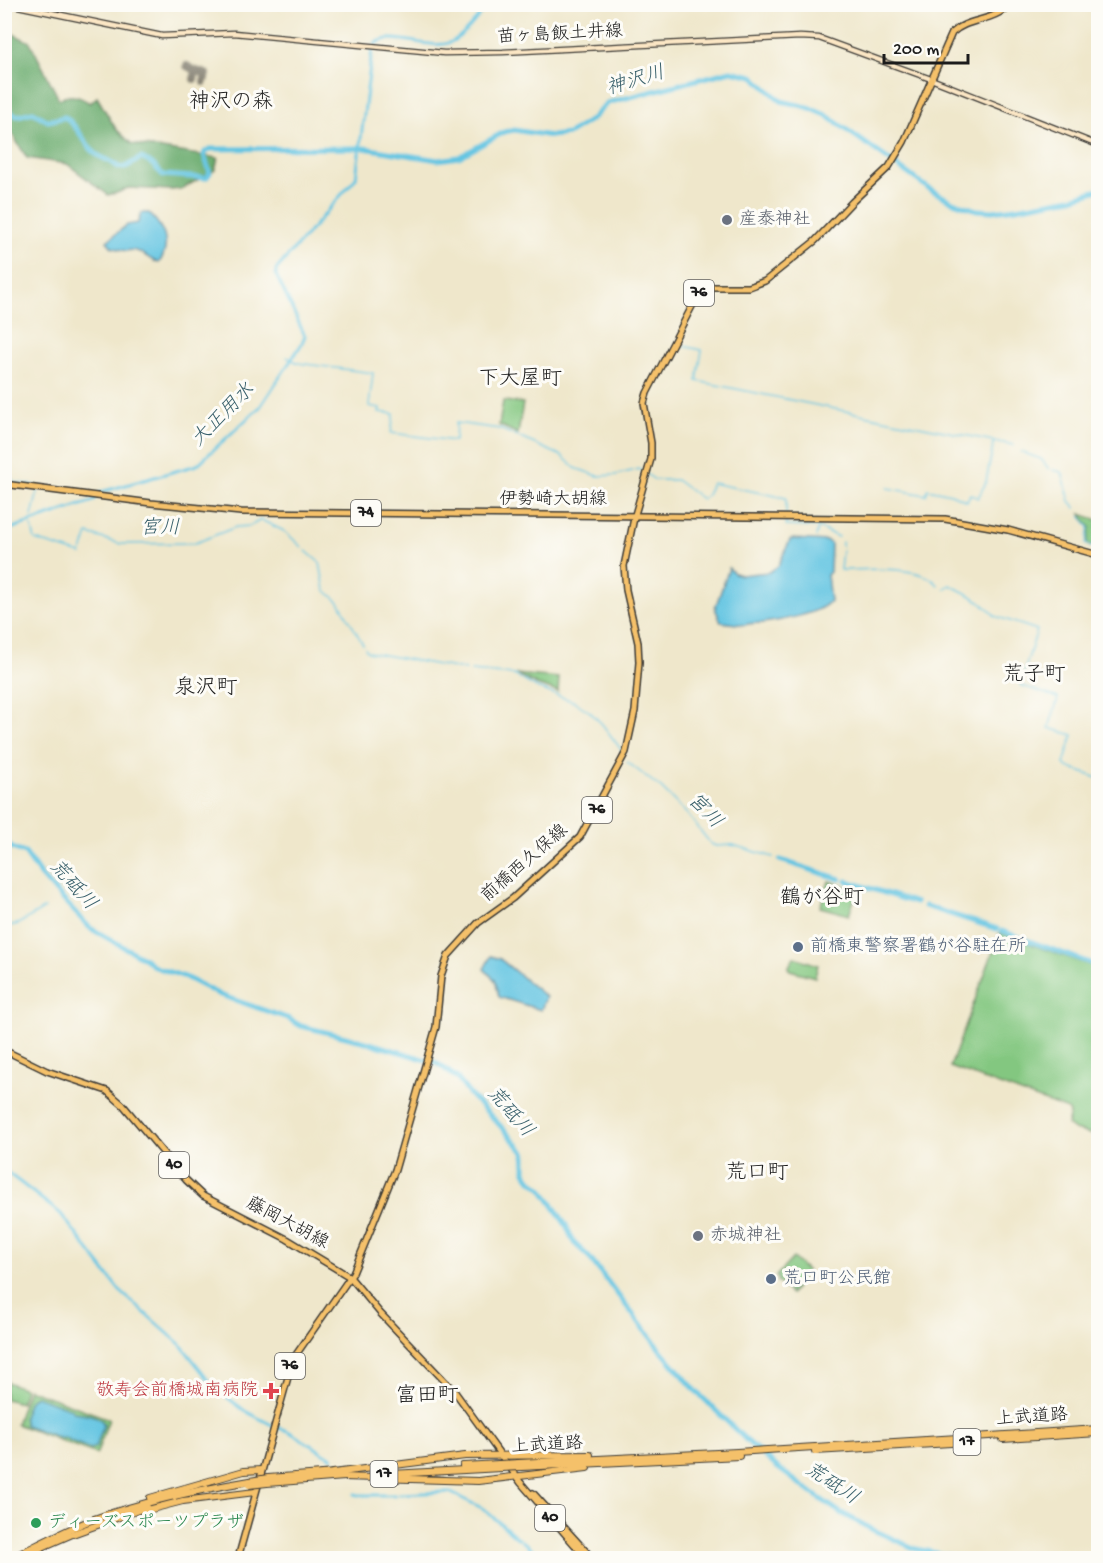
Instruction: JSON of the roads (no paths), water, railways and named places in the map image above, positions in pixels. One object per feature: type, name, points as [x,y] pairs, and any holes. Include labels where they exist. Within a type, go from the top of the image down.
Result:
[{"type":"highway","name":"上武道路","points":[[11,1558],[93,1520],[177,1494],[333,1473],[519,1465],[636,1456],[651,1458],[740,1454],[1098,1431]]},
{"type":"highway","name":"上武道路","points":[[519,1465],[643,1462],[659,1455],[740,1454]]},
{"type":"highway","points":[[506,1476],[509,1465],[518,1455]]},
{"type":"highway","name":"17","points":[[333,1473],[465,1456],[636,1456]]},
{"type":"highway","name":"17","points":[[342,1477],[478,1480],[616,1463]]},
{"type":"highway","name":"上武道路","points":[[267,1481],[500,1466]]},
{"type":"highway","points":[[93,1520],[138,1501],[237,1473],[261,1470]]},
{"type":"highway","points":[[237,1473],[250,1473],[258,1481]]},
{"type":"highway","name":"上武道路","points":[[19,1558],[100,1522],[177,1498],[249,1483]]},
{"type":"highway","points":[[100,1522],[183,1501],[255,1492]]},
{"type":"main road","name":"苗ヶ島飯土井線","points":[[8,4],[162,36],[234,33],[444,53],[808,37],[828,41],[931,79],[1098,145]]},
{"type":"main road","name":"前橋西久保線","points":[[238,1558],[293,1359],[350,1277],[395,1170],[437,1016],[442,970],[448,956],[478,922],[513,898],[580,837],[590,824],[626,752],[635,711],[639,672],[638,643],[626,590],[624,566],[651,459],[645,398],[698,295],[710,287],[749,287],[765,281],[815,241],[892,164],[947,41],[955,30],[998,15],[1010,4]]},
{"type":"main road","name":"伊勢崎大胡線","points":[[4,484],[242,512],[945,519],[1008,530],[1098,555]]},
{"type":"main road","name":"藤岡大胡線","points":[[4,1050],[47,1071],[106,1091],[123,1105],[186,1180],[203,1196],[273,1232],[350,1277],[380,1313],[455,1392],[543,1511],[586,1558]]},
{"type":"main road","name":"藤岡大胡線","points":[[517,1476],[592,1558]]},
{"type":"water","points":[[141,213],[149,213],[162,230],[166,243],[159,263],[139,252],[112,247],[107,241],[127,225],[138,223]]},
{"type":"water","points":[[790,540],[827,541],[831,544],[830,572],[827,575],[830,601],[818,610],[779,621],[745,625],[721,622],[715,608],[729,568],[741,575],[769,572],[778,566]]},
{"type":"water","points":[[491,956],[500,959],[546,997],[541,1010],[499,997],[495,980],[484,969]]},
{"type":"water","points":[[36,1396],[71,1409],[73,1412],[98,1418],[104,1424],[96,1447],[90,1449],[67,1438],[60,1438],[25,1425],[23,1417],[29,1400]]},
{"type":"waterway","name":"大正用水","points":[[375,44],[391,39],[434,44],[453,41],[468,29],[489,4]]},
{"type":"waterway","name":"大正用水","points":[[4,531],[93,501],[101,492],[197,465],[260,407],[305,336],[276,275],[276,270],[356,178],[372,50]]},
{"type":"waterway","name":"神沢川","points":[[4,109],[17,116],[33,112],[48,121],[65,117],[74,125],[95,154],[118,167],[124,168],[141,158],[151,163],[163,175],[206,178],[210,173],[204,155],[210,149],[364,148],[438,160],[459,157],[504,132],[514,130],[551,136],[568,134],[592,119],[607,103],[731,71],[753,76],[781,101],[807,107],[826,115],[931,190],[953,202],[977,210],[993,211],[1016,208],[1072,198],[1098,190]]},
{"type":"waterway","points":[[678,345],[702,350],[697,381],[1013,445]]},
{"type":"waterway","points":[[287,357],[298,363],[373,373],[369,406],[380,408],[379,412],[394,414],[391,433],[455,441],[456,423],[500,429],[562,456],[575,468],[598,476],[616,475],[639,469],[655,480],[676,480],[702,499],[707,495],[712,483],[786,498],[786,514]]},
{"type":"waterway","name":"宮川","points":[[4,417],[10,418],[5,461],[13,482],[38,486]]},
{"type":"waterway","points":[[888,488],[926,495],[928,489],[951,494],[967,501],[970,494],[978,498],[986,482],[994,441]]},
{"type":"waterway","points":[[1021,452],[1041,459],[1049,469]]},
{"type":"waterway","points":[[1053,470],[1062,472],[1070,501],[1076,508]]},
{"type":"waterway","name":"宮川","points":[[32,516],[38,491]]},
{"type":"waterway","points":[[1081,516],[1089,527],[1086,544],[1091,547],[1098,545]]},
{"type":"waterway","name":"宮川","points":[[32,527],[35,540],[81,554],[88,534],[121,544],[195,543],[236,527],[250,526],[261,520],[284,531],[302,547]]},
{"type":"waterway","points":[[786,520],[786,526],[817,527],[838,537]]},
{"type":"waterway","points":[[816,536],[818,529]]},
{"type":"waterway","points":[[842,550],[840,570],[907,571],[931,578],[938,585]]},
{"type":"waterway","name":"宮川","points":[[306,551],[320,563],[325,590],[339,602],[363,644]]},
{"type":"waterway","points":[[944,589],[950,585],[973,597],[995,616],[1037,630],[1020,685],[1058,698],[1049,728],[1073,735],[1064,764],[1098,778]]},
{"type":"waterway","name":"宮川","points":[[365,648],[368,652],[466,670]]},
{"type":"waterway","name":"宮川","points":[[471,671],[514,675],[537,688],[575,702],[602,724],[623,752]]},
{"type":"waterway","name":"宮川","points":[[627,762],[661,788],[687,814],[711,844],[733,845],[773,857]]},
{"type":"waterway","name":"荒砥川","points":[[4,840],[12,848],[25,853],[41,876],[90,928],[155,967],[185,977],[220,995],[287,1018],[301,1026],[437,1063],[457,1078],[525,1153],[525,1172],[542,1189],[566,1225],[574,1243],[588,1256],[658,1347],[697,1392],[747,1441],[778,1468],[838,1511],[916,1549],[961,1558]]},
{"type":"waterway","points":[[1098,843],[1095,853],[1098,854]]},
{"type":"waterway","name":"宮川","points":[[780,860],[840,879]]},
{"type":"waterway","name":"宮川","points":[[847,881],[916,903]]},
{"type":"waterway","name":"宮川","points":[[925,906],[997,929]]},
{"type":"waterway","points":[[4,927],[18,924],[45,908]]},
{"type":"waterway","name":"宮川","points":[[1002,931],[1098,966]]},
{"type":"waterway","name":"宮川","points":[[1096,965],[1098,958]]},
{"type":"waterway","points":[[4,1170],[61,1214],[120,1291],[181,1345],[215,1388],[245,1411],[272,1425]]},
{"type":"waterway","points":[[276,1427],[288,1431],[332,1458]]},
{"type":"waterway","points":[[399,1494],[449,1492],[482,1508],[519,1539]]},
{"type":"waterway","points":[[355,1494],[395,1495]]},
{"type":"waterway","points":[[522,1541],[544,1558]]},
{"type":"place","name":"産泰神社","points":[[727,220]]},
{"type":"place","name":"前橋東警察署鶴が谷駐在所","points":[[798,947]]},
{"type":"place","name":"赤城神社","points":[[698,1236]]},
{"type":"place","name":"荒口町公民館","points":[[771,1279]]},
{"type":"place","name":"敬寿会前橋城南病院","points":[[271,1391]]},
{"type":"place","name":"ディーズスポーツプラザ","points":[[36,1523]]},
{"type":"district","name":"神沢の森","points":[[231,103]]},
{"type":"district","name":"下大屋町","points":[[520,380]]},
{"type":"district","name":"荒子町","points":[[1034,676]]},
{"type":"district","name":"泉沢町","points":[[206,689]]},
{"type":"district","name":"鶴が谷町","points":[[822,899]]},
{"type":"district","name":"荒口町","points":[[757,1174]]},
{"type":"district","name":"富田町","points":[[427,1397]]}]
